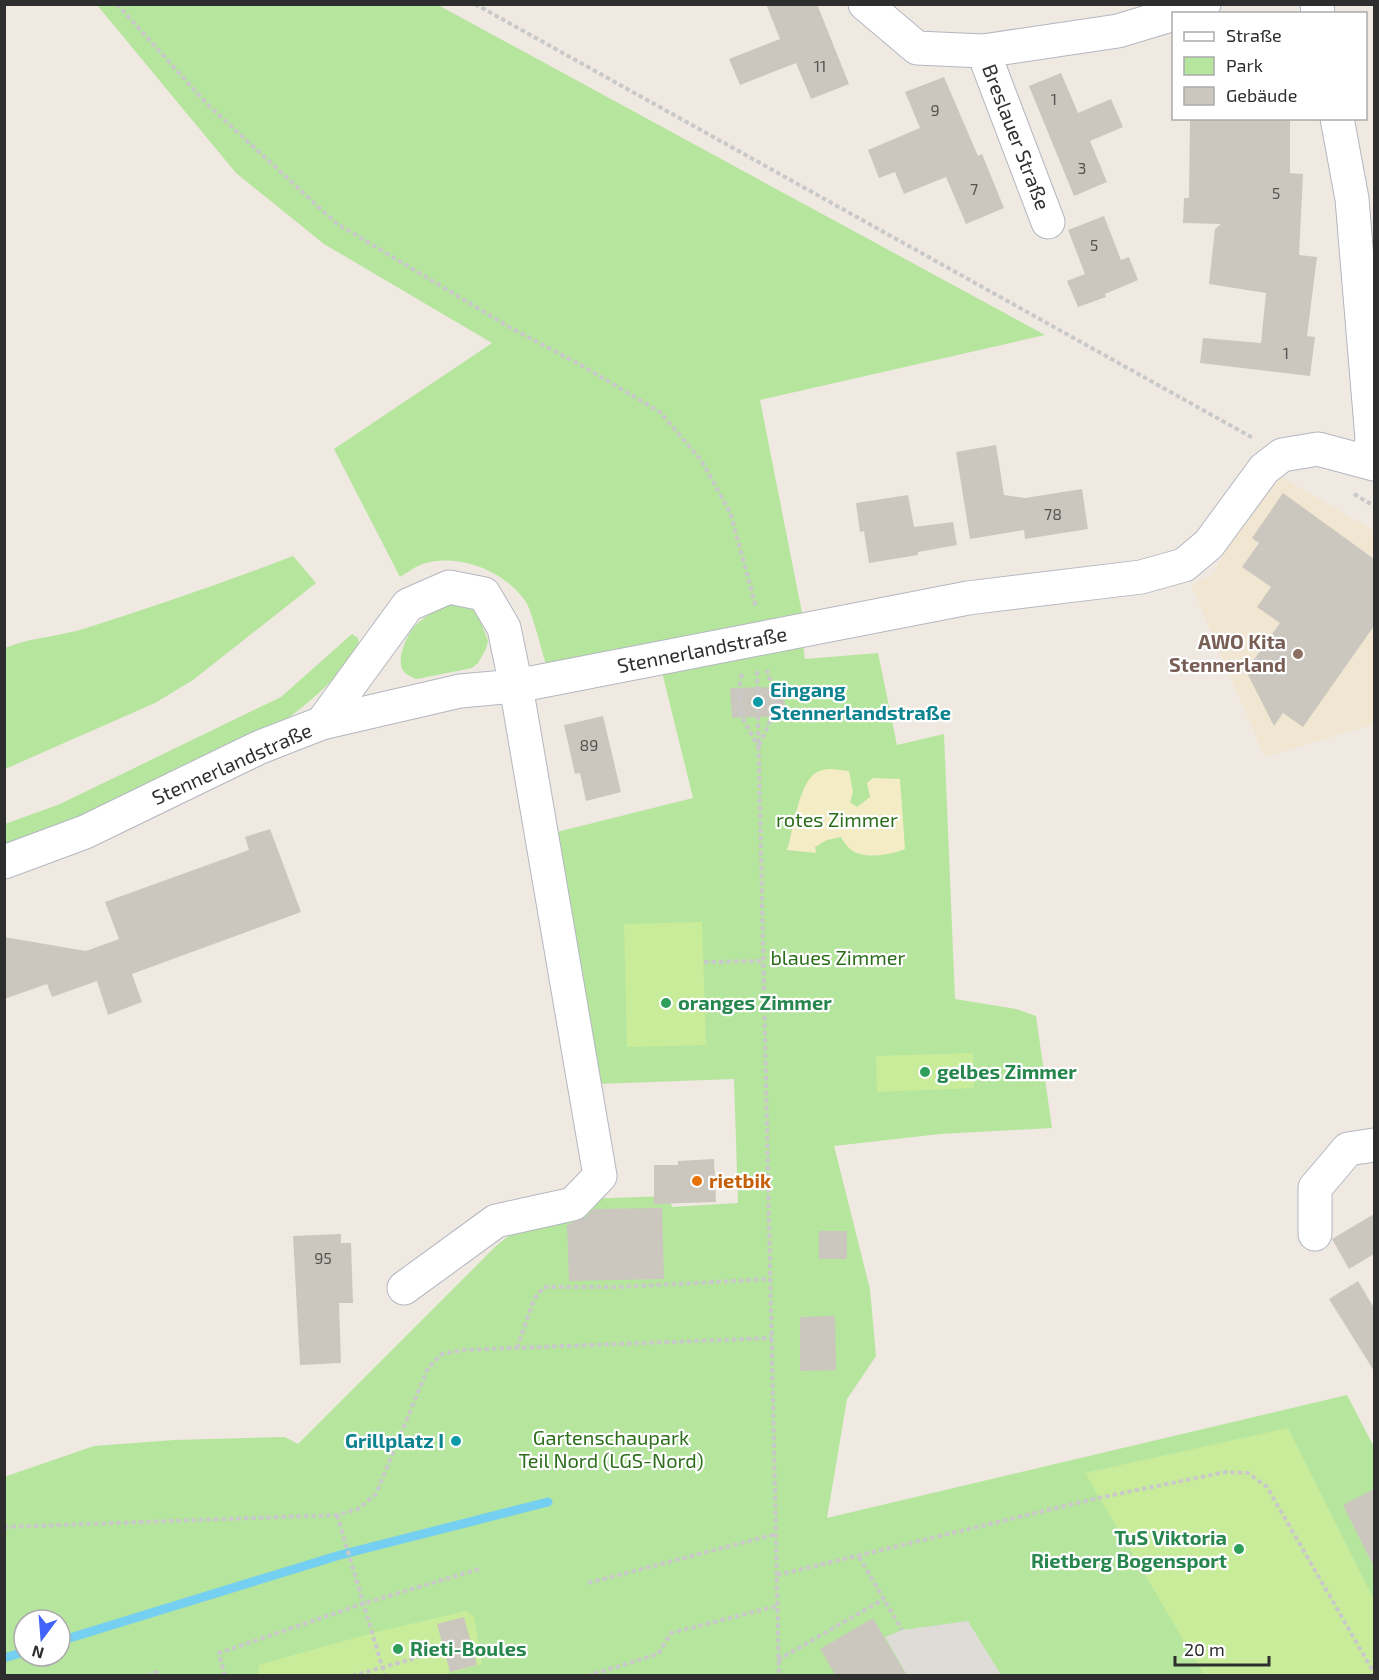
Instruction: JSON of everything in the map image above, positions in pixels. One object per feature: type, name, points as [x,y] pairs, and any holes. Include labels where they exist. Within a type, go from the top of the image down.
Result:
[{"type":"street","name":"Breslauer Straße","points":[[865,4],[917,48],[983,51],[1118,30],[1172,15]]},
{"type":"street","name":"Breslauer Straße","points":[[1180,12],[1204,4]]},
{"type":"street","name":"Breslauer Straße","points":[[983,51],[1048,222]]},
{"type":"street","points":[[1282,454],[1318,449],[1371,463],[1372,439],[1352,199],[1337,120]]},
{"type":"street","name":"Stennerlandstraße","points":[[4,862],[85,832],[258,748],[322,723],[460,691],[516,686],[968,598],[1141,577],[1184,565],[1209,544],[1264,468],[1282,454]]},
{"type":"street","points":[[322,723],[408,605],[449,587],[484,594],[504,628],[516,686],[600,1176],[573,1204],[496,1221],[404,1288]]},
{"type":"street","points":[[1315,1234],[1315,1188],[1348,1149],[1374,1145]]},
{"type":"path","points":[[117,4],[207,104],[336,223],[509,327],[579,364],[660,412],[701,460],[730,512],[756,605],[779,1676]]},
{"type":"path","points":[[475,4],[1282,454]]},
{"type":"path","points":[[757,639],[740,679],[740,688],[742,717],[758,746]]},
{"type":"path","points":[[757,639],[773,687],[773,716],[758,746]]},
{"type":"path","points":[[704,962],[763,961]]},
{"type":"path","points":[[517,1348],[534,1299],[544,1287],[619,1287],[770,1280]]},
{"type":"path","points":[[4,1527],[337,1515],[358,1509],[376,1494],[428,1368],[442,1354],[463,1350],[772,1338]]},
{"type":"path","points":[[777,1575],[1098,1498],[1226,1472],[1248,1473],[1267,1487],[1374,1673]]},
{"type":"path","points":[[337,1515],[385,1676]]},
{"type":"path","points":[[588,1583],[776,1534]]},
{"type":"path","points":[[859,1557],[902,1630]]},
{"type":"path","points":[[225,1676],[219,1653],[362,1604],[479,1569]]},
{"type":"path","points":[[778,1660],[884,1599]]},
{"type":"path","points":[[587,1676],[658,1654],[671,1633],[777,1606]]},
{"type":"path","points":[[352,1676],[437,1652]]},
{"type":"path","points":[[147,1676],[157,1672],[158,1676]]},
{"type":"shaded area","name":"AWO Kita Stennerland","points":[[1278,475],[1374,531],[1374,724],[1265,757],[1191,585],[1213,575],[1223,554]]},
{"type":"shaded area","points":[[968,1621],[1001,1675],[907,1675],[885,1637],[902,1630]]},
{"type":"green space","points":[[97,5],[438,5],[1045,335],[760,400],[803,618],[546,664],[529,607],[517,591],[493,573],[464,562],[434,561],[420,565],[400,577],[334,449],[492,343],[324,244],[236,173]]},
{"type":"green space","points":[[293,556],[316,583],[193,680],[155,703],[5,769],[5,648],[80,630]]},
{"type":"green space","points":[[452,603],[476,609],[488,641],[478,663],[472,668],[417,679],[409,676],[403,670],[401,660],[410,633],[424,618]]},
{"type":"green space","points":[[352,634],[358,638],[360,648],[322,690],[277,726],[5,853],[5,824],[60,804],[281,697]]},
{"type":"green space","name":"Gartenschaupark Teil Nord (LGS-Nord)","points":[[803,643],[805,659],[878,653],[897,745],[944,734],[955,999],[1016,1009],[1036,1016],[1052,1128],[940,1134],[834,1146],[870,1289],[876,1356],[847,1399],[827,1518],[1347,1395],[1374,1447],[1374,1675],[5,1675],[4,1477],[94,1446],[174,1440],[285,1437],[298,1444],[496,1246],[554,1200],[668,1196],[672,1207],[738,1203],[734,1079],[596,1084],[553,833],[693,798],[662,672]]},
{"type":"green space","name":"oranges Zimmer","points":[[702,922],[706,1045],[627,1047],[624,924]]},
{"type":"green space","name":"gelbes Zimmer","points":[[973,1053],[974,1088],[877,1092],[876,1056]]},
{"type":"green space","name":"TuS Viktoria Rietberg Bogensport","points":[[1288,1428],[1374,1600],[1374,1675],[1204,1675],[1085,1473]]},
{"type":"green space","name":"Rieti-Boules","points":[[466,1611],[474,1617],[482,1664],[442,1675],[258,1676],[259,1665],[372,1633]]},
{"type":"sand","points":[[833,769],[849,771],[853,792],[850,802],[857,807],[870,797],[867,783],[873,778],[900,779],[905,849],[885,855],[862,854],[850,849],[841,837],[827,840],[815,847],[816,853],[787,850],[799,801],[806,783],[816,773]]},
{"type":"building","points":[[766,4],[817,4],[849,84],[811,99],[796,63],[740,85],[729,59],[780,39]]},
{"type":"building","points":[[1061,73],[1078,113],[1111,99],[1123,127],[1090,141],[1107,182],[1074,196],[1029,86]]},
{"type":"building","points":[[944,77],[978,156],[982,154],[1004,208],[966,224],[946,177],[904,194],[895,172],[879,178],[868,150],[920,128],[905,92]]},
{"type":"building","points":[[1190,120],[1290,120],[1290,173],[1303,174],[1299,255],[1317,257],[1307,336],[1315,337],[1310,376],[1200,363],[1203,338],[1261,343],[1266,293],[1209,284],[1215,229],[1221,224],[1183,223],[1184,198],[1189,198]]},
{"type":"building","points":[[1104,216],[1121,260],[1129,257],[1138,280],[1105,294],[1106,297],[1078,307],[1067,281],[1085,274],[1068,230]]},
{"type":"building","points":[[996,445],[1004,495],[1025,498],[1082,489],[1088,529],[1025,539],[1024,530],[970,539],[956,452]]},
{"type":"building","points":[[1283,493],[1374,559],[1374,626],[1303,727],[1283,713],[1274,726],[1246,671],[1280,623],[1257,607],[1271,587],[1242,567],[1259,543],[1252,538]]},
{"type":"building","points":[[908,495],[914,527],[953,522],[957,545],[918,552],[918,555],[869,563],[864,531],[860,532],[856,503]]},
{"type":"building","name":"Eingang Stennerlandstraße","points":[[784,687],[785,716],[732,718],[730,688]]},
{"type":"building","points":[[603,716],[621,792],[586,801],[580,773],[575,774],[564,725]]},
{"type":"building","points":[[270,829],[301,912],[132,974],[142,1002],[108,1015],[97,981],[52,997],[47,984],[4,999],[4,937],[86,951],[119,939],[105,902],[249,850],[245,837]]},
{"type":"building","name":"rietbik","points":[[714,1159],[716,1202],[654,1204],[654,1165],[678,1165],[678,1161]]},
{"type":"building","points":[[662,1208],[664,1279],[569,1281],[567,1225],[586,1217],[594,1209]]},
{"type":"building","points":[[1374,1214],[1374,1254],[1349,1269],[1332,1239]]},
{"type":"building","points":[[819,1231],[847,1231],[847,1259],[819,1259]]},
{"type":"building","points":[[341,1234],[341,1243],[351,1243],[353,1303],[339,1303],[341,1363],[300,1365],[293,1236]]},
{"type":"building","points":[[1358,1281],[1374,1308],[1374,1371],[1329,1299]]},
{"type":"building","points":[[835,1316],[836,1370],[800,1371],[800,1317]]},
{"type":"building","points":[[1374,1489],[1374,1567],[1343,1505]]},
{"type":"building","points":[[464,1617],[477,1665],[450,1672],[437,1624]]},
{"type":"building","points":[[873,1618],[907,1676],[836,1676],[820,1649]]},
{"type":"waterway","points":[[72,1637],[340,1555],[548,1502]]},
{"type":"waterway","points":[[4,1658],[12,1656]]},
{"type":"place","name":"AWO Kita Stennerland","points":[[1298,654]]},
{"type":"place","name":"Eingang Stennerlandstraße","points":[[758,702]]},
{"type":"place","name":"oranges Zimmer","points":[[666,1003]]},
{"type":"place","name":"gelbes Zimmer","points":[[925,1072]]},
{"type":"place","name":"rietbik","points":[[697,1181]]},
{"type":"place","name":"Grillplatz I","points":[[456,1441]]},
{"type":"place","name":"TuS Viktoria Rietberg Bogensport","points":[[1239,1549]]},
{"type":"place","name":"Rieti-Boules","points":[[398,1649]]},
{"type":"park label","name":"rotes Zimmer","points":[[837,820]]},
{"type":"park label","name":"blaues Zimmer","points":[[838,958]]}]
